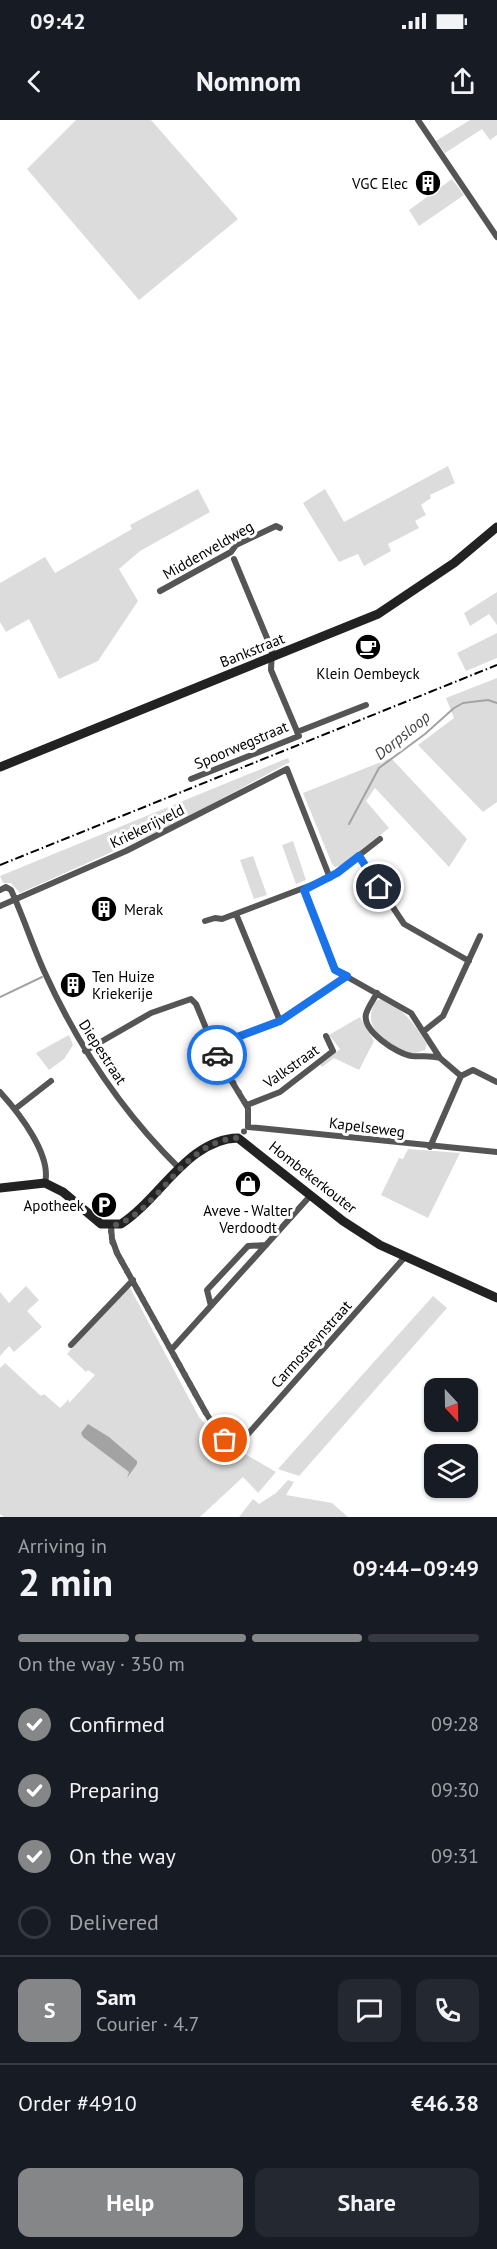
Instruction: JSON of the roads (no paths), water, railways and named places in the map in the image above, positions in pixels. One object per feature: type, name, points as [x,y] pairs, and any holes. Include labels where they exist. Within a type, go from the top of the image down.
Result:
[{"type":"street","points":[[418,120],[497,237]]},
{"type":"street","name":"Middenveldweg","points":[[159,591],[269,529],[276,526],[280,528]]},
{"type":"street","name":"Bankstraat","points":[[0,767],[273,658],[393,605],[477,547],[497,527]]},
{"type":"street","name":"Middenveldweg","points":[[234,559],[273,658]]},
{"type":"street","name":"Spoorwegstraat","points":[[191,779],[299,736],[271,670],[273,658]]},
{"type":"street","name":"Spoorwegstraat","points":[[297,732],[366,705]]},
{"type":"street","name":"Kriekerijveld","points":[[0,906],[126,851],[287,769],[330,878]]},
{"type":"street","points":[[205,921],[215,918],[222,920],[330,878],[380,839]]},
{"type":"street","points":[[359,856],[404,924],[469,961]]},
{"type":"street","points":[[0,890],[6,888],[11,890],[15,899]]},
{"type":"street","points":[[304,890],[335,970],[411,1013],[440,1058],[461,1076]]},
{"type":"street","name":"Diepestraat","points":[[15,899],[44,970],[85,1051],[148,1138],[180,1170]]},
{"type":"street","points":[[236,914],[280,1021]]},
{"type":"street","points":[[424,1031],[443,1016],[480,936]]},
{"type":"street","points":[[213,1046],[280,1021],[347,976]]},
{"type":"street","points":[[377,993],[366,1014],[366,1020],[380,1040],[411,1056],[429,1055],[440,1058]]},
{"type":"street","points":[[0,1188],[45,1184],[63,1192],[97,1222],[111,1226],[130,1218],[210,1144],[225,1138],[238,1138],[248,1127],[247,1105],[213,1046],[196,1004],[191,999],[185,999],[151,1013],[85,1051]]},
{"type":"street","name":"Valkstraat","points":[[247,1105],[280,1092],[333,1051],[326,1036]]},
{"type":"street","points":[[430,1148],[461,1076],[473,1071],[497,1082]]},
{"type":"street","points":[[15,1108],[51,1081]]},
{"type":"street","points":[[0,1092],[15,1108],[45,1161],[48,1173],[45,1184]]},
{"type":"street","name":"Kapelseweg","points":[[248,1127],[430,1148],[497,1152]]},
{"type":"street","name":"Hombekerkouter","points":[[238,1138],[343,1221],[404,1258],[497,1298]]},
{"type":"street","points":[[111,1226],[112,1243],[172,1349],[311,1195]]},
{"type":"street","points":[[212,1306],[207,1290],[248,1246],[266,1244]]},
{"type":"street","name":"Carmosteynstraat","points":[[172,1349],[213,1425],[225,1440],[236,1445],[404,1258]]},
{"type":"street","points":[[71,1346],[133,1280]]},
{"type":"waterway","name":"Dorpsloop","points":[[349,824],[379,768],[463,703],[488,700],[497,703]]},
{"type":"waterway","name":"Dorpsloop","points":[[0,997],[42,977]]},
{"type":"railway","points":[[0,865],[497,665]]},
{"type":"place","name":"VGC Elec","points":[[428,183]]},
{"type":"place","name":"Klein Oembeyck","points":[[368,647]]},
{"type":"place","name":"Merak","points":[[104,909]]},
{"type":"place","name":"Ten Huize Kriekerije","points":[[73,985]]},
{"type":"place","name":"Aveve - Walter Verdoodt","points":[[248,1184]]},
{"type":"place","name":"Apotheek","points":[[104,1205]]}]
